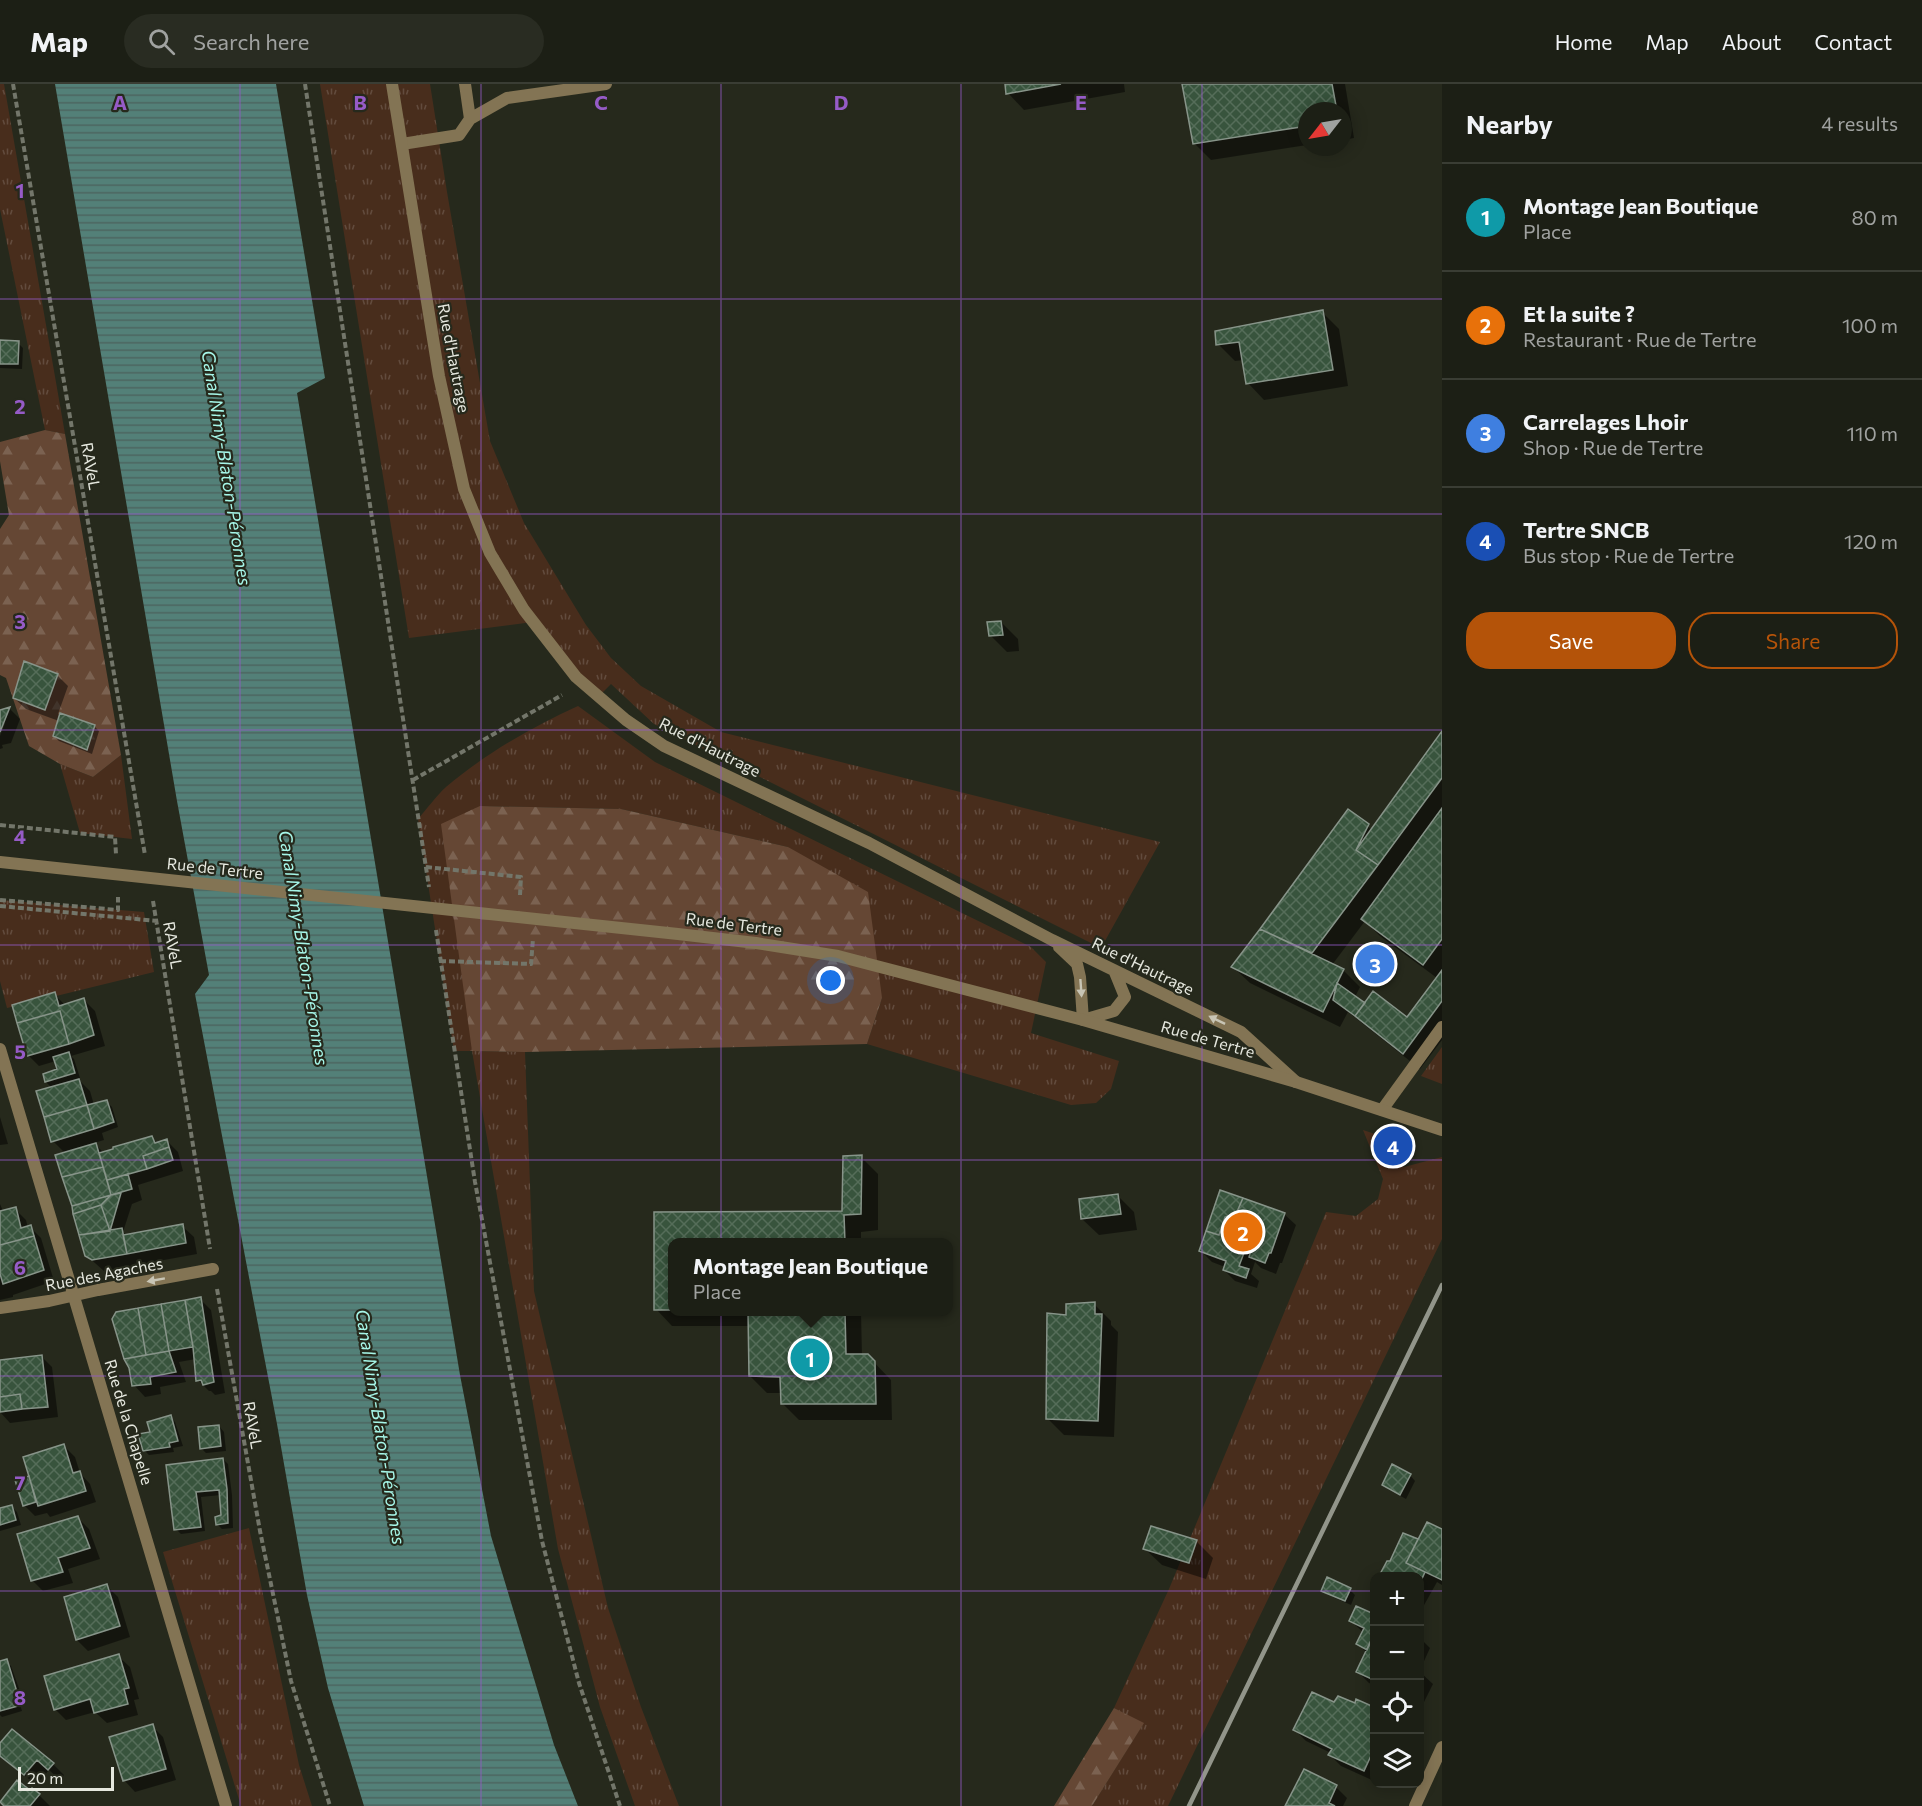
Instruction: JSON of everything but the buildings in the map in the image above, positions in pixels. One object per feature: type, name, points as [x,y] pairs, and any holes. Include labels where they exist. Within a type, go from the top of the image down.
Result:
[{"type":"street","name":"Rue d'Hautrage","points":[[392,84],[439,376],[464,489],[490,553],[524,610],[576,677],[626,720],[664,746],[869,843],[1052,940],[1241,1032],[1296,1082]]},
{"type":"street","points":[[465,84],[470,119]]},
{"type":"street","points":[[402,144],[459,135],[470,119],[507,98],[606,84]]},
{"type":"street","name":"Rue de Tertre","points":[[0,862],[756,943],[838,956],[1083,1020],[1296,1082],[1442,1130]]},
{"type":"street","points":[[1052,940],[1077,964],[1083,1020],[1114,1011],[1125,997],[1114,970]]},
{"type":"street","points":[[1382,1110],[1442,1027]]},
{"type":"street","name":"Rue de la Chapelle","points":[[0,1048],[226,1806]]},
{"type":"street","name":"Rue des Agaches","points":[[0,1308],[49,1301],[213,1269]]},
{"type":"street","points":[[1415,1806],[1442,1747]]},
{"type":"path","name":"RAVeL","points":[[13,84],[147,862]]},
{"type":"path","points":[[305,84],[430,891]]},
{"type":"path","points":[[412,780],[583,682]]},
{"type":"path","points":[[0,825],[115,837]]},
{"type":"path","points":[[426,867],[521,877]]},
{"type":"path","name":"RAVeL","points":[[153,897],[213,1269],[260,1531],[291,1681],[330,1806]]},
{"type":"path","points":[[0,900],[118,910]]},
{"type":"path","points":[[0,906],[157,921]]},
{"type":"path","points":[[435,926],[475,1182],[542,1541],[579,1683],[620,1806]]},
{"type":"path","points":[[440,961],[531,964]]},
{"type":"green space","points":[[0,84],[4,84],[65,434],[45,430],[0,209]]},
{"type":"green space","points":[[320,84],[430,84],[490,441],[524,523],[586,625],[611,658],[641,686],[721,732],[1160,842],[1101,948],[654,724],[611,684],[600,695],[533,622],[409,638]]},
{"type":"green space","points":[[45,430],[65,434],[121,755],[93,777],[60,764],[29,746],[6,678],[0,675],[0,529],[9,515],[0,461],[0,442]]},
{"type":"green space","points":[[578,706],[655,762],[1031,947],[1046,962],[1031,1033],[1119,1061],[1111,1089],[1096,1103],[1071,1105],[867,1044],[882,998],[788,847],[621,809],[480,806],[472,1051],[454,1051],[418,819],[446,787],[477,763],[526,732]]},
{"type":"green space","points":[[121,755],[132,839],[80,833],[60,764],[93,777]]},
{"type":"green space","points":[[480,806],[621,809],[788,847],[868,892],[882,998],[867,1044],[525,1052],[472,1051],[441,824]]},
{"type":"green space","points":[[0,900],[144,912],[154,972],[7,1008],[0,981]]},
{"type":"green space","points":[[1442,1047],[1442,1084],[1421,1076]]},
{"type":"green space","points":[[472,1051],[525,1052],[534,1291],[608,1608],[641,1707],[679,1806],[635,1806],[600,1707],[558,1549]]},
{"type":"green space","points":[[1363,1130],[1390,1139],[1404,1167],[1442,1157],[1442,1239],[1168,1806],[1092,1806],[1143,1724],[1114,1708],[1169,1589],[1326,1212],[1356,1216],[1378,1199],[1383,1179]]},
{"type":"green space","points":[[249,1528],[299,1765],[312,1806],[241,1806],[163,1552]]},
{"type":"green space","points":[[1114,1708],[1144,1723],[1092,1806],[1054,1806]]},
{"type":"water","name":"Canal Nimy-Blaton-Péronnes","points":[[55,84],[276,84],[325,378],[297,393],[460,1375],[491,1536],[554,1745],[578,1806],[364,1806],[328,1688],[307,1595],[277,1424],[195,994],[209,975],[177,801]]},
{"type":"railway","points":[[1189,1806],[1442,1285]]},
{"type":"place","name":"Carrelages Lhoir","points":[[1375,964]]},
{"type":"place","name":"Tertre SNCB","points":[[1393,1146]]},
{"type":"place","name":"Et la suite ?","points":[[1243,1232]]},
{"type":"place","name":"Montage Jean Boutique","points":[[810,1358]]}]
